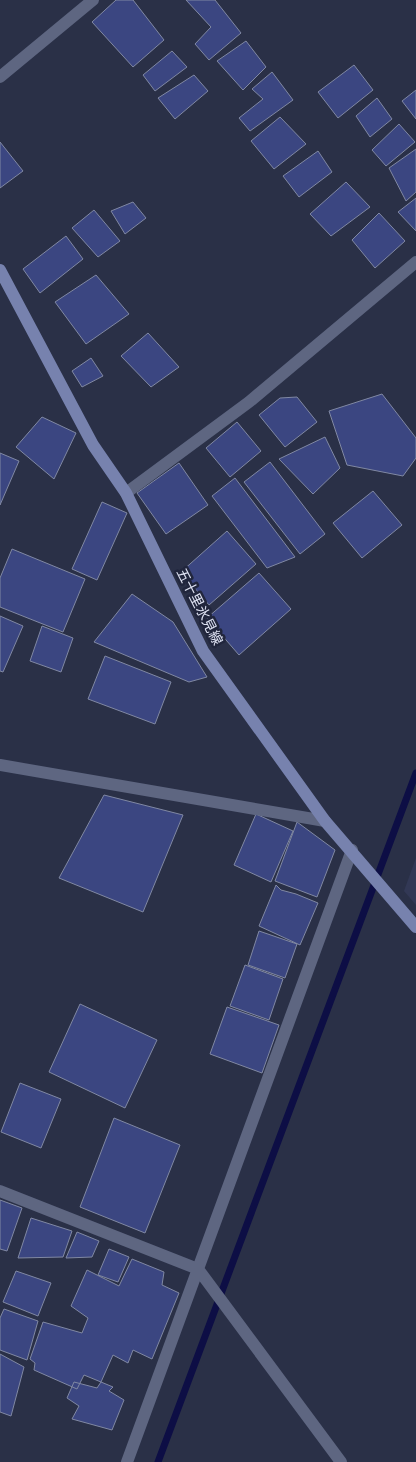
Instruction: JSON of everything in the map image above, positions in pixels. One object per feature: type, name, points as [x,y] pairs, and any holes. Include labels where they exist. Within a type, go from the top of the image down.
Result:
[{"type":"main road","name":"五十里氷見線","points":[[0,270],[93,445],[126,493],[203,651],[325,821],[416,926]]},
{"type":"street","points":[[0,77],[93,0]]},
{"type":"street","points":[[126,493],[249,402],[416,262]]},
{"type":"street","points":[[0,765],[325,821]]},
{"type":"street","points":[[128,1462],[352,850]]},
{"type":"street","points":[[0,1191],[198,1268],[341,1462]]},
{"type":"shaded area","points":[[416,858],[416,905],[404,891]]},
{"type":"building","points":[[116,0],[133,0],[164,40],[133,67],[92,22]]},
{"type":"building","points":[[186,0],[215,0],[241,33],[209,60],[195,44],[211,27]]},
{"type":"building","points":[[246,41],[266,67],[243,90],[217,61]]},
{"type":"building","points":[[172,51],[187,67],[155,91],[143,75]]},
{"type":"building","points":[[354,65],[373,90],[338,118],[318,92]]},
{"type":"building","points":[[272,72],[293,100],[250,131],[239,118],[263,99],[252,89]]},
{"type":"building","points":[[194,75],[208,91],[175,119],[158,98]]},
{"type":"building","points":[[416,90],[416,119],[402,101]]},
{"type":"building","points":[[377,98],[392,119],[370,137],[356,116]]},
{"type":"building","points":[[280,117],[306,144],[274,169],[251,141]]},
{"type":"building","points":[[399,124],[415,142],[386,166],[372,150]]},
{"type":"building","points":[[0,142],[23,171],[0,188]]},
{"type":"building","points":[[416,149],[416,192],[406,201],[389,168]]},
{"type":"building","points":[[318,151],[332,172],[299,197],[283,176]]},
{"type":"building","points":[[346,182],[370,207],[331,236],[310,214]]},
{"type":"building","points":[[416,198],[416,231],[398,212]]},
{"type":"building","points":[[133,202],[146,218],[125,234],[111,211]]},
{"type":"building","points":[[94,210],[120,241],[98,257],[72,228]]},
{"type":"building","points":[[379,213],[405,241],[375,268],[352,240]]},
{"type":"building","points":[[66,236],[83,259],[40,293],[23,269]]},
{"type":"building","points":[[96,275],[129,314],[86,344],[55,302]]},
{"type":"building","points":[[148,333],[179,367],[151,387],[121,356]]},
{"type":"building","points":[[91,358],[103,376],[82,387],[72,371]]},
{"type":"building","points":[[382,394],[416,438],[416,458],[403,476],[347,465],[329,411]]},
{"type":"building","points":[[297,397],[317,422],[285,447],[259,415],[280,398]]},
{"type":"building","points":[[42,417],[76,433],[54,479],[16,447]]},
{"type":"building","points":[[237,422],[261,451],[230,477],[206,448]]},
{"type":"building","points":[[325,437],[340,468],[313,494],[279,459]]},
{"type":"building","points":[[0,453],[19,461],[0,505]]},
{"type":"building","points":[[270,462],[325,534],[300,554],[244,482]]},
{"type":"building","points":[[179,463],[208,505],[166,534],[137,493]]},
{"type":"building","points":[[235,478],[295,557],[267,568],[212,496]]},
{"type":"building","points":[[373,491],[402,525],[362,558],[333,523]]},
{"type":"building","points":[[102,502],[127,513],[97,580],[72,569]]},
{"type":"building","points":[[227,531],[256,564],[209,605],[181,572]]},
{"type":"building","points":[[12,549],[85,579],[63,632],[0,607],[0,578]]},
{"type":"building","points":[[259,573],[291,609],[239,655],[207,618]]},
{"type":"building","points":[[132,594],[173,622],[207,677],[189,682],[94,642]]},
{"type":"building","points":[[0,616],[23,626],[3,672],[0,671]]},
{"type":"building","points":[[42,626],[73,638],[61,672],[30,661]]},
{"type":"building","points":[[105,656],[171,682],[155,724],[88,699]]},
{"type":"building","points":[[104,795],[183,815],[143,912],[59,878]]},
{"type":"building","points":[[256,814],[293,831],[271,882],[234,865]]},
{"type":"building","points":[[297,822],[335,850],[317,897],[275,881]]},
{"type":"building","points":[[276,885],[281,890],[318,903],[300,945],[259,926]]},
{"type":"building","points":[[259,931],[297,944],[285,978],[248,965]]},
{"type":"building","points":[[245,965],[283,979],[269,1020],[230,1006]]},
{"type":"building","points":[[80,1004],[157,1040],[125,1108],[49,1072]]},
{"type":"building","points":[[227,1007],[279,1025],[262,1073],[210,1054]]},
{"type":"building","points":[[20,1083],[61,1099],[41,1148],[1,1132]]},
{"type":"building","points":[[114,1118],[180,1145],[145,1233],[80,1207]]},
{"type":"building","points":[[0,1200],[22,1208],[7,1251],[0,1249]]},
{"type":"building","points":[[31,1218],[72,1231],[63,1257],[18,1258]]},
{"type":"building","points":[[77,1232],[99,1241],[92,1257],[66,1258]]},
{"type":"building","points":[[109,1249],[129,1257],[118,1282],[98,1275]]},
{"type":"building","points":[[132,1259],[164,1272],[162,1285],[179,1293],[152,1359],[133,1350],[128,1363],[113,1355],[101,1382],[84,1375],[77,1389],[34,1370],[35,1363],[30,1359],[43,1322],[82,1333],[88,1318],[71,1306],[87,1270],[119,1286]]},
{"type":"building","points":[[16,1271],[51,1283],[38,1316],[3,1302]]},
{"type":"building","points":[[4,1309],[38,1321],[27,1360],[0,1350],[0,1318]]},
{"type":"building","points":[[0,1354],[24,1367],[11,1416],[0,1412]]},
{"type":"building","points":[[74,1382],[97,1388],[101,1382],[113,1387],[109,1391],[124,1400],[112,1430],[72,1419],[79,1406],[67,1398]]},
{"type":"waterway","points":[[158,1462],[416,773]]}]
